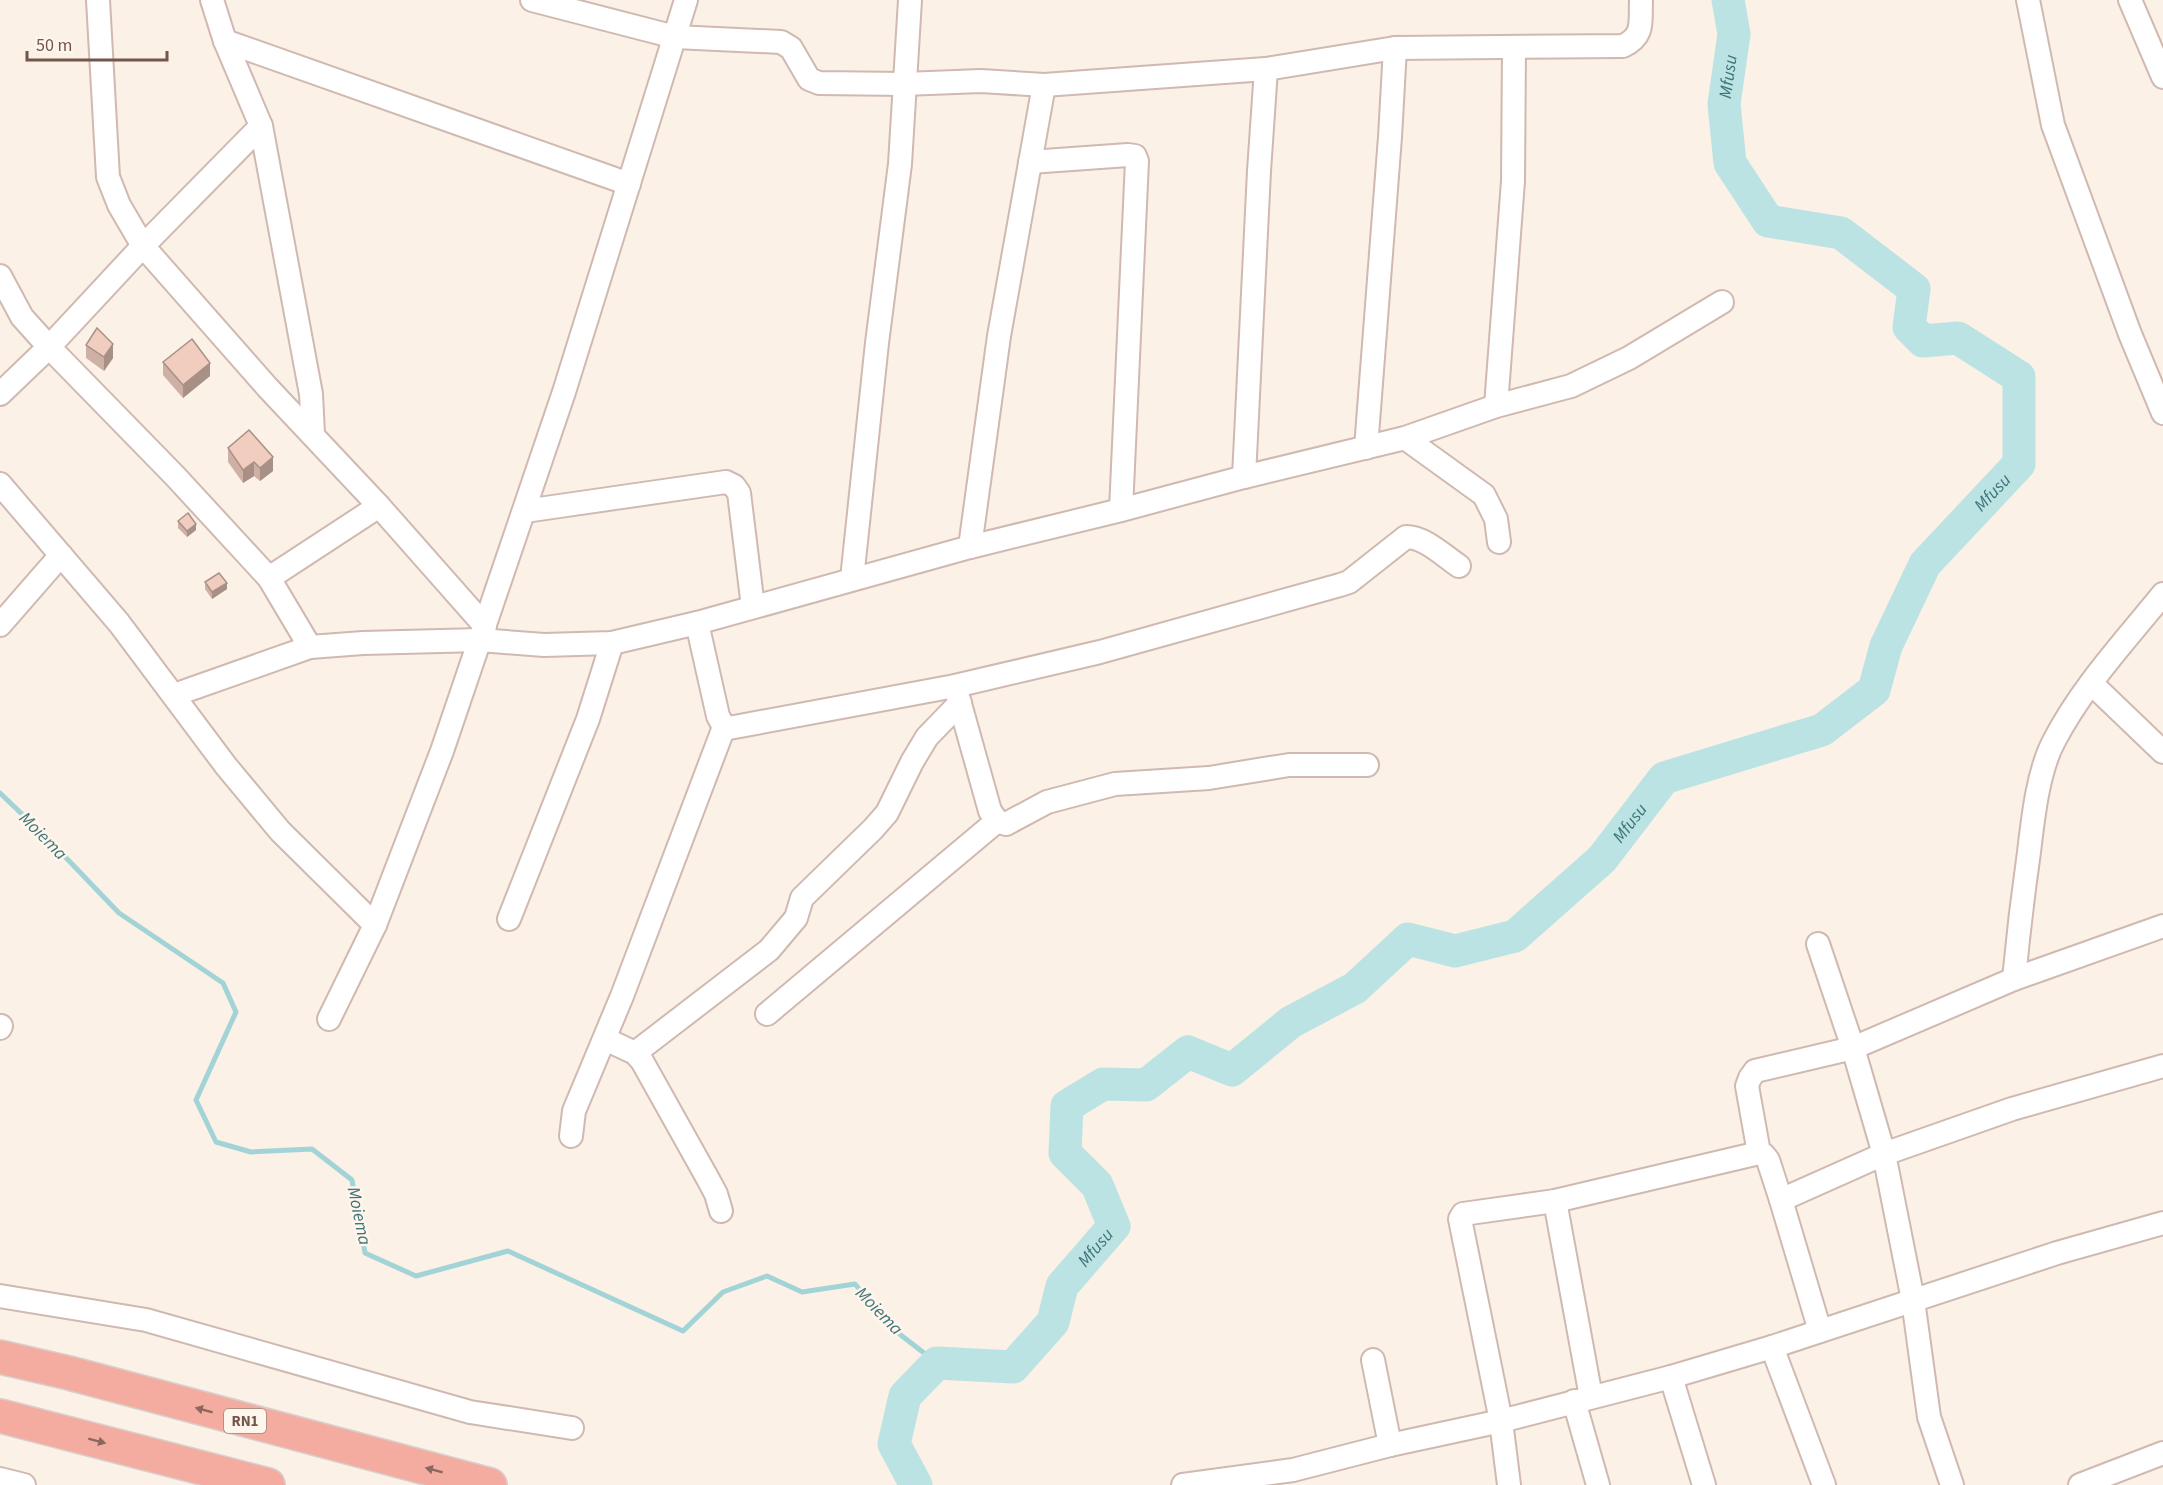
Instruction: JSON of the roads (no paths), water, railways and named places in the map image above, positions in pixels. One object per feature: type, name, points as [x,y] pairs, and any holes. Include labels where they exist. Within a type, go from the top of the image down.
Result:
[{"type":"highway","name":"RN1","points":[[0,1357],[69,1373],[490,1485]]},
{"type":"highway","points":[[0,1416],[268,1485]]},
{"type":"highway","points":[[0,1434],[52,1429]]},
{"type":"street","points":[[98,0],[108,177],[119,205],[143,246],[268,388],[379,506],[482,633]]},
{"type":"street","points":[[212,0],[225,41],[261,126],[311,394],[313,434]]},
{"type":"street","points":[[329,1019],[375,925],[442,751],[525,511],[686,0]]},
{"type":"street","points":[[852,579],[900,164],[910,0]]},
{"type":"street","points":[[540,1],[675,38],[781,42],[791,48],[809,79],[819,82],[904,84],[981,81],[1044,85],[1266,69],[1395,48],[1623,46],[1636,37],[1640,30],[1641,0]]},
{"type":"street","points":[[2028,0],[2053,125],[2130,334],[2163,413]]},
{"type":"street","points":[[2130,0],[2163,77]]},
{"type":"street","points":[[225,41],[629,184]]},
{"type":"street","points":[[1496,406],[1513,181],[1514,47]]},
{"type":"street","points":[[1366,448],[1395,48]]},
{"type":"street","points":[[1244,477],[1266,69]]},
{"type":"street","points":[[970,547],[999,336],[1044,85]]},
{"type":"street","points":[[0,394],[261,126]]},
{"type":"street","points":[[1030,162],[1128,155],[1134,156],[1137,161],[1121,510]]},
{"type":"street","points":[[0,276],[22,317],[175,476],[269,578],[310,647]]},
{"type":"street","points":[[174,695],[310,647],[482,633],[544,645],[612,643],[697,623],[970,547],[1406,438],[1496,406],[1571,386],[1629,358],[1722,302]]},
{"type":"street","points":[[1406,438],[1484,495],[1496,519],[1499,542]]},
{"type":"street","points":[[525,511],[726,482],[740,493],[753,607]]},
{"type":"street","points":[[0,484],[119,623],[226,766],[280,831],[375,925]]},
{"type":"street","points":[[269,578],[379,506]]},
{"type":"street","points":[[697,623],[718,716],[724,726],[729,728],[958,694],[1349,582],[1406,537],[1413,537],[1459,566]]},
{"type":"street","points":[[0,625],[61,555]]},
{"type":"street","points":[[2014,979],[2033,816],[2041,778],[2053,742],[2091,682],[2163,594]]},
{"type":"street","points":[[509,919],[588,719],[612,643]]},
{"type":"street","points":[[2091,682],[2163,752]]},
{"type":"street","points":[[958,694],[990,811],[996,821],[1006,824],[1047,802],[1115,784],[1209,778],[1289,765],[1367,765]]},
{"type":"street","points":[[635,1053],[769,950],[796,918],[802,898],[887,813],[912,762],[958,694]]},
{"type":"street","points":[[571,1136],[574,1111],[604,1039],[724,726]]},
{"type":"street","points":[[767,1014],[996,821]]},
{"type":"street","points":[[1759,1153],[1747,1086],[1755,1071],[1853,1048],[2014,979],[2163,926]]},
{"type":"street","points":[[1818,944],[1853,1048],[1884,1154],[1913,1300],[1929,1417],[1952,1485]]},
{"type":"street","points":[[604,1039],[635,1053],[642,1061],[716,1194],[721,1211]]},
{"type":"street","points":[[1781,1200],[1884,1154],[2012,1109],[2163,1066]]},
{"type":"street","points":[[1509,1485],[1501,1421],[1460,1219],[1466,1213],[1555,1201],[1759,1153],[1768,1160],[1820,1331]]},
{"type":"street","points":[[1555,1201],[1582,1399],[1598,1485]]},
{"type":"street","points":[[1183,1485],[1293,1470],[1390,1445],[1501,1421],[1671,1377],[1772,1347],[2057,1253],[2163,1223]]},
{"type":"street","points":[[0,1296],[146,1320],[470,1412],[572,1428]]},
{"type":"street","points":[[1772,1347],[1824,1485]]},
{"type":"street","points":[[1373,1360],[1390,1445]]},
{"type":"street","points":[[1671,1377],[1704,1485]]},
{"type":"street","points":[[2079,1485],[2163,1453]]},
{"type":"street","points":[[0,1479],[24,1485]]},
{"type":"waterway","name":"Mfusu","points":[[916,1485],[894,1444],[905,1396],[937,1363],[1013,1367],[1053,1322],[1062,1286],[1114,1226],[1097,1185],[1065,1153],[1067,1106],[1103,1084],[1146,1085],[1188,1052],[1232,1070],[1291,1022],[1355,988],[1408,939],[1455,951],[1515,936],[1602,859],[1664,778],[1822,730],[1874,690],[1886,646],[1925,564],[2019,464],[2019,377],[1958,338],[1923,341],[1909,327],[1914,289],[1841,233],[1768,221],[1730,163],[1724,104],[1734,34],[1728,0]]},
{"type":"waterway","name":"Moiema","points":[[0,793],[119,913],[223,983],[236,1012],[196,1100],[216,1142],[251,1152],[312,1149],[352,1180],[365,1253],[416,1276],[508,1251],[683,1331],[723,1292],[767,1276],[802,1292],[855,1284],[893,1329],[937,1363]]}]
